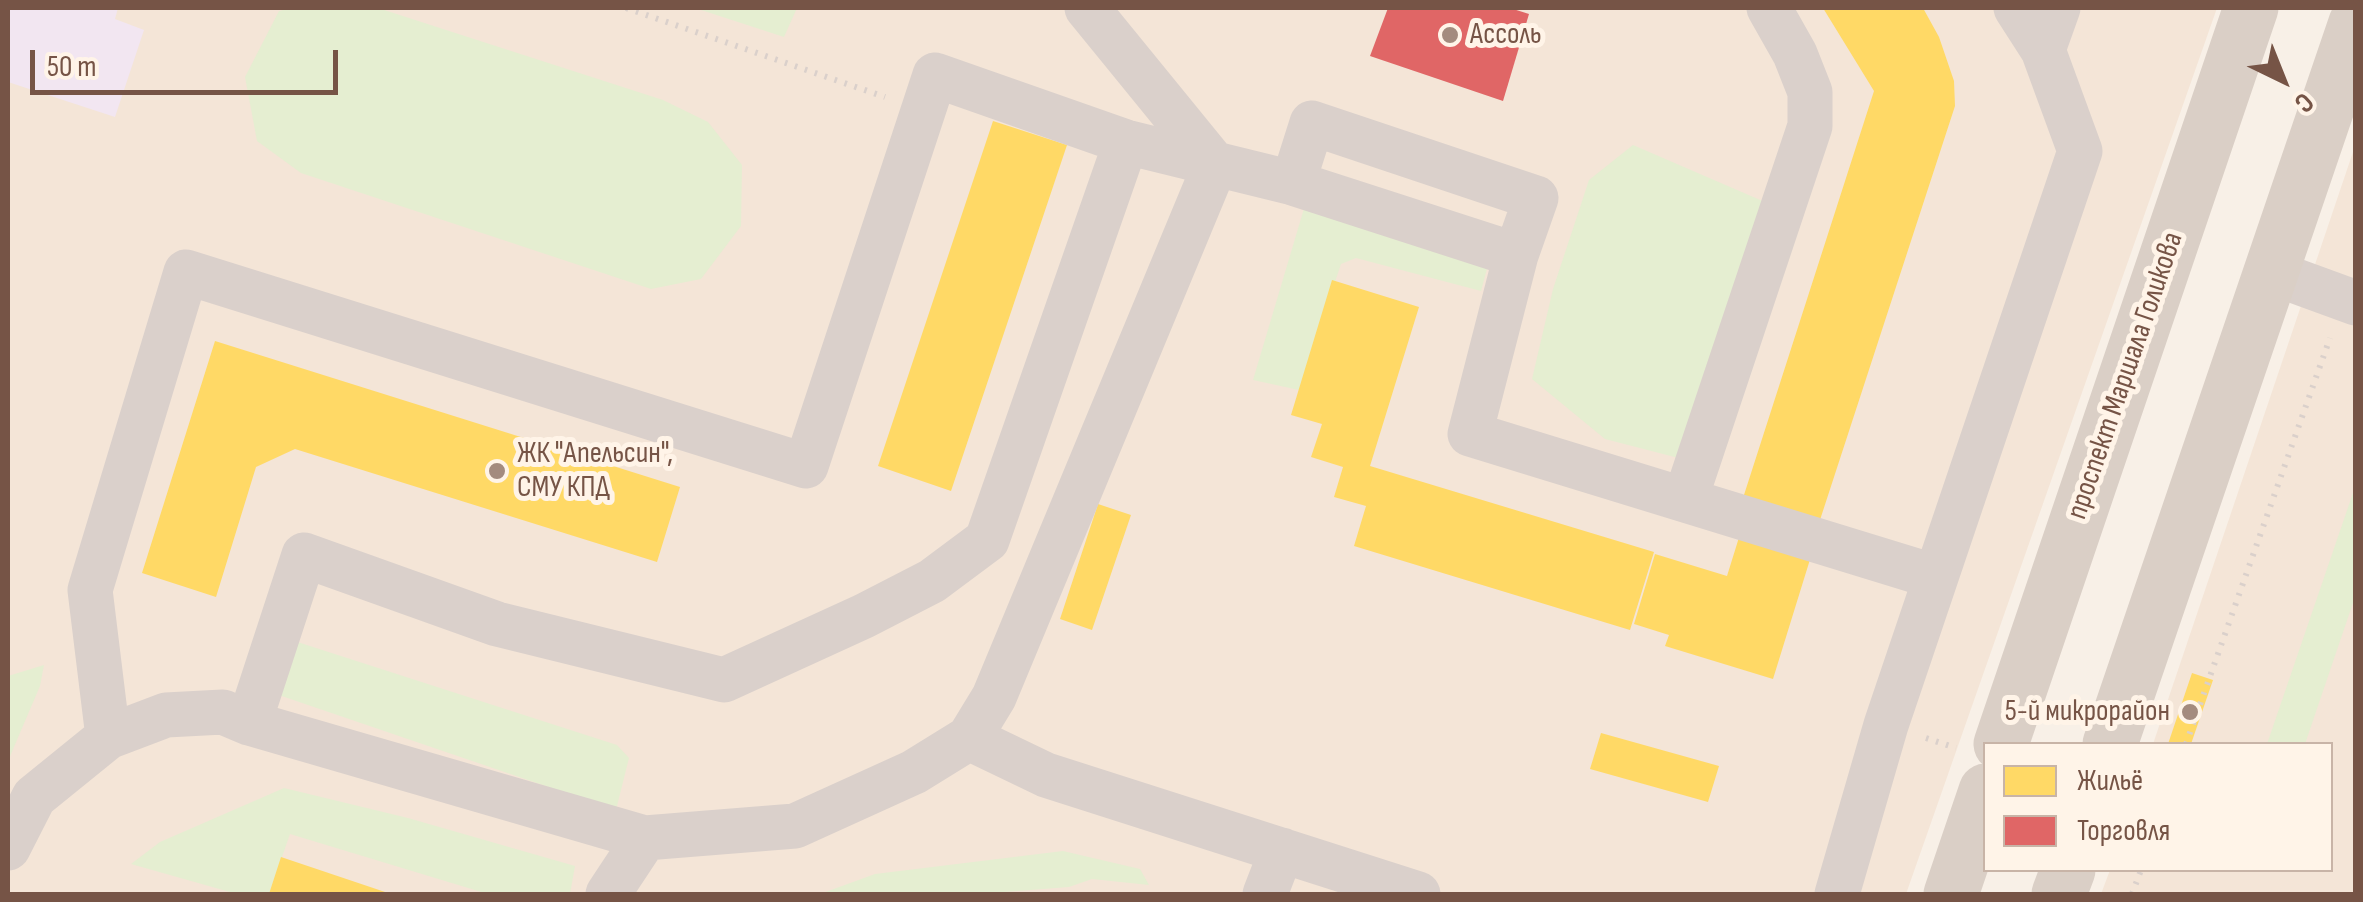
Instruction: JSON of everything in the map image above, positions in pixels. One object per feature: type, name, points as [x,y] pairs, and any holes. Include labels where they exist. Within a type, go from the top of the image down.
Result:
[{"type":"main road","name":"проспект Маршала Голикова","points":[[1992,742],[2251,8]]},
{"type":"main road","points":[[2111,742],[2356,23]]},
{"type":"main road","name":"проспект Маршала Голикова","points":[[1950,894],[1983,770]]},
{"type":"lane","points":[[1087,8],[1215,165]]},
{"type":"lane","points":[[1685,500],[1810,126],[1810,92],[1795,54],[1769,8]]},
{"type":"lane","points":[[1837,894],[1886,725],[2080,151],[2044,50],[2016,8]]},
{"type":"lane","points":[[2044,50],[2058,8]]},
{"type":"lane","points":[[108,737],[90,590],[186,272],[806,466],[935,75],[1126,142],[1293,183],[1516,254]]},
{"type":"lane","points":[[1293,183],[1312,124],[1536,198],[1516,254],[1470,434],[1936,577]]},
{"type":"lane","points":[[248,723],[304,554],[497,624],[724,680],[932,581],[988,540],[1126,142]]},
{"type":"lane","points":[[8,848],[34,797],[108,737],[166,715],[223,712],[248,723],[644,838],[795,826],[914,772],[970,738],[994,697],[1215,165]]},
{"type":"lane","points":[[2271,272],[2350,301]]},
{"type":"lane","points":[[970,738],[1046,775],[1418,894]]},
{"type":"lane","points":[[608,894],[644,838]]},
{"type":"lane","points":[[1265,894],[1282,850]]},
{"type":"path","points":[[626,8],[923,110]]},
{"type":"path","points":[[2187,742],[2350,301]]},
{"type":"path","points":[[1886,725],[1983,762]]},
{"type":"shaded area","name":"5-й микрорайон","points":[[8,8],[2217,8],[1906,894],[8,894]]},
{"type":"shaded area","points":[[8,8],[118,8],[115,19],[144,30],[115,117],[8,82]]},
{"type":"shaded area","points":[[2355,146],[2355,894],[2101,894],[2109,872],[2333,872],[2333,742],[2154,742]]},
{"type":"green space","points":[[378,8],[663,100],[708,122],[742,165],[741,226],[701,279],[651,289],[301,173],[257,141],[245,77],[279,11]]},
{"type":"green space","points":[[695,8],[797,8],[784,37]]},
{"type":"green space","points":[[1633,145],[1788,212],[1694,462],[1605,439],[1532,379],[1553,289],[1589,180]]},
{"type":"green space","points":[[1308,195],[1492,250],[1481,291],[1356,258],[1341,264],[1299,390],[1253,380]]},
{"type":"green space","points":[[2355,487],[2355,597],[2306,742],[2268,742]]},
{"type":"green space","points":[[282,637],[617,745],[629,758],[616,810],[264,690]]},
{"type":"green space","points":[[44,665],[40,686],[8,761],[8,676]]},
{"type":"green space","points":[[284,788],[408,818],[575,866],[570,894],[488,894],[290,834],[269,894],[237,894],[131,864],[160,842]]},
{"type":"green space","points":[[1063,851],[1140,869],[1149,885],[1092,879],[1069,887],[979,894],[820,894],[875,874]]},
{"type":"building: Жильё","points":[[1823,8],[1923,8],[1939,37],[1954,81],[1955,106],[1819,523],[1743,498],[1874,91]]},
{"type":"building: Жильё","points":[[993,121],[1067,145],[951,491],[878,466]]},
{"type":"building: Жильё","points":[[1332,280],[1419,307],[1370,466],[1654,552],[1630,630],[1354,546],[1366,506],[1334,497],[1343,467],[1311,457],[1322,424],[1291,415]]},
{"type":"building: Жильё","points":[[215,341],[680,487],[657,562],[295,449],[256,467],[216,597],[142,573]]},
{"type":"building: Жильё","points":[[1098,504],[1131,515],[1092,630],[1060,619]]},
{"type":"building: Жильё","points":[[1741,531],[1812,553],[1773,679],[1665,646],[1669,635],[1634,624],[1655,554],[1727,576]]},
{"type":"building: Жильё","name":"5-й микрорайон","points":[[2192,673],[2213,680],[2192,742],[2169,742]]},
{"type":"building: Жильё","points":[[1601,733],[1719,766],[1708,802],[1590,769]]},
{"type":"building: Жильё","points":[[281,857],[391,894],[269,894]]},
{"type":"building: Торговля","name":"Ассоль","points":[[1388,8],[1510,8],[1529,14],[1503,101],[1370,56]]},
{"type":"place","name":"Ассоль","points":[[1450,35]]},
{"type":"place","name":"ЖК \"Апельсин\", СМУ КПД","points":[[497,471]]},
{"type":"place","name":"5-й микрорайон","points":[[2190,712]]}]
